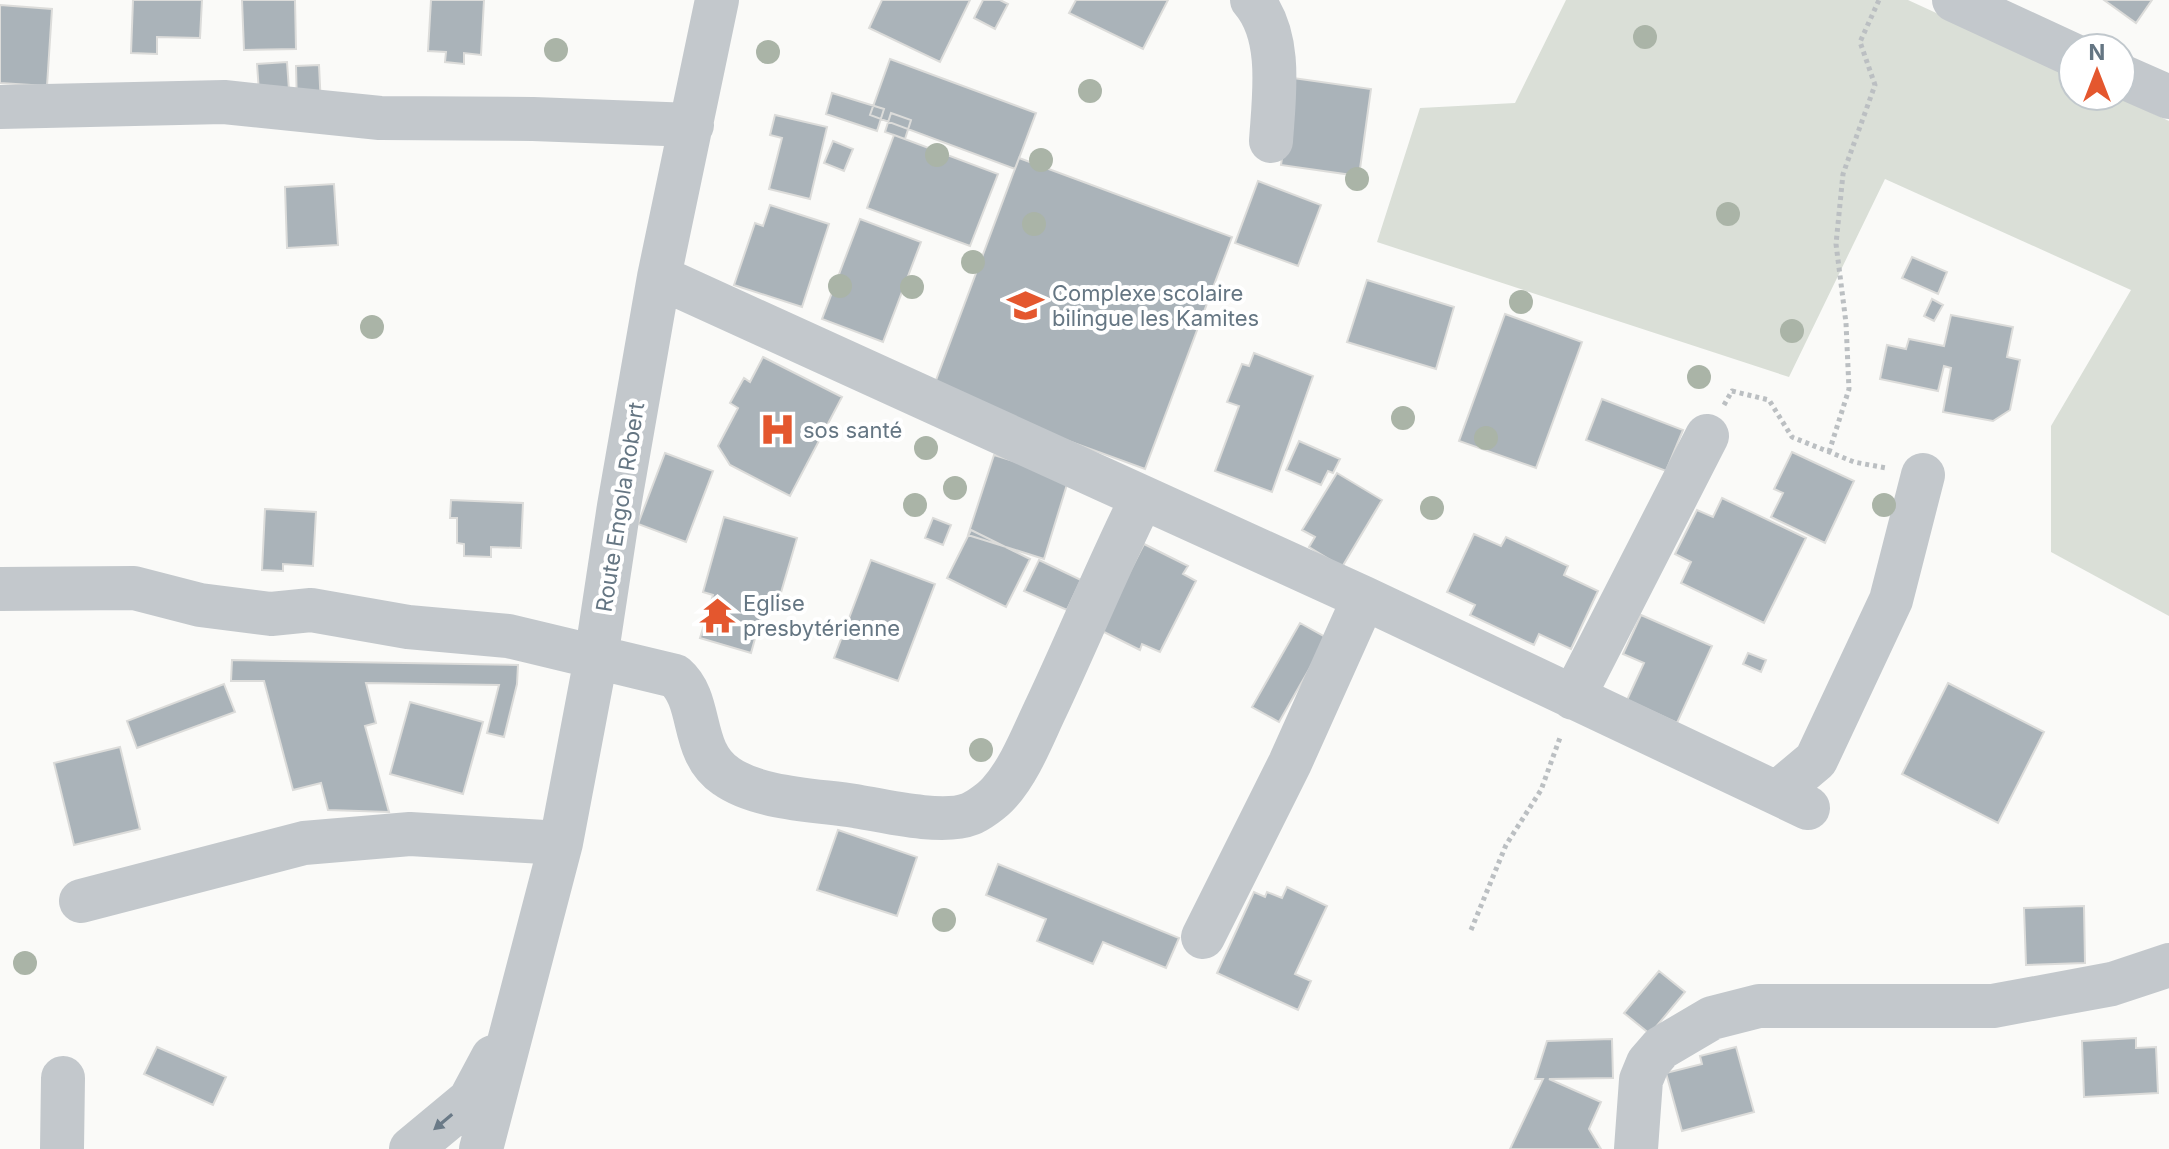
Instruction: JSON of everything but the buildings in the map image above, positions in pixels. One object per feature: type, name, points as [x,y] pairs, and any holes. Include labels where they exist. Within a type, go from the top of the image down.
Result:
[{"type":"street","name":"Route Engola Robert","points":[[481,1149],[561,843],[596,658],[659,277],[717,0]]},
{"type":"street","points":[[1252,0],[1264,14],[1275,70],[1271,141]]},
{"type":"street","points":[[1954,0],[2057,48]]},
{"type":"street","points":[[2137,83],[2169,97]]},
{"type":"street","points":[[0,107],[224,102],[380,118],[533,119],[692,125]]},
{"type":"street","points":[[659,277],[1364,598],[1793,800],[1816,760],[1891,600],[1923,475]]},
{"type":"street","points":[[1560,691],[1707,436]]},
{"type":"street","points":[[0,589],[134,588],[200,605],[271,614],[311,610],[408,627],[508,636],[675,676],[682,683],[707,758],[724,776],[744,785],[762,791],[926,818],[969,815],[999,793],[1023,755],[1142,498]]},
{"type":"street","points":[[1203,937],[1290,763],[1364,598]]},
{"type":"street","points":[[81,901],[304,843],[410,834],[561,843]]},
{"type":"street","points":[[1636,1149],[1641,1080],[1648,1063],[1661,1048],[1712,1018],[1759,1006],[1993,1006],[2112,984],[2169,965]]},
{"type":"street","name":"Route Engola Robert","points":[[411,1149],[470,1100],[517,1013]]},
{"type":"street","points":[[62,1149],[63,1078]]},
{"type":"path","points":[[1829,452],[1849,389],[1846,323],[1836,244],[1843,174],[1875,85],[1860,42],[1879,0]]},
{"type":"path","points":[[1707,436],[1732,391],[1769,400],[1792,437],[1854,462],[1923,475]]},
{"type":"path","points":[[1471,930],[1506,845],[1541,790],[1562,731],[1560,691]]},
{"type":"shaded area","points":[[1566,0],[1908,0],[2057,69],[2057,112],[2137,112],[2137,106],[2169,121],[2169,616],[2051,552],[2051,426],[2131,290],[1885,179],[1789,377],[1377,242],[1420,108],[1515,103]]},
{"type":"place","name":"Complexe scolaire bilingue les Kamites","points":[[1026,306]]},
{"type":"place","name":"sos santé","points":[[777,430]]},
{"type":"place","name":"Eglise presbytérienne","points":[[717,616]]}]
